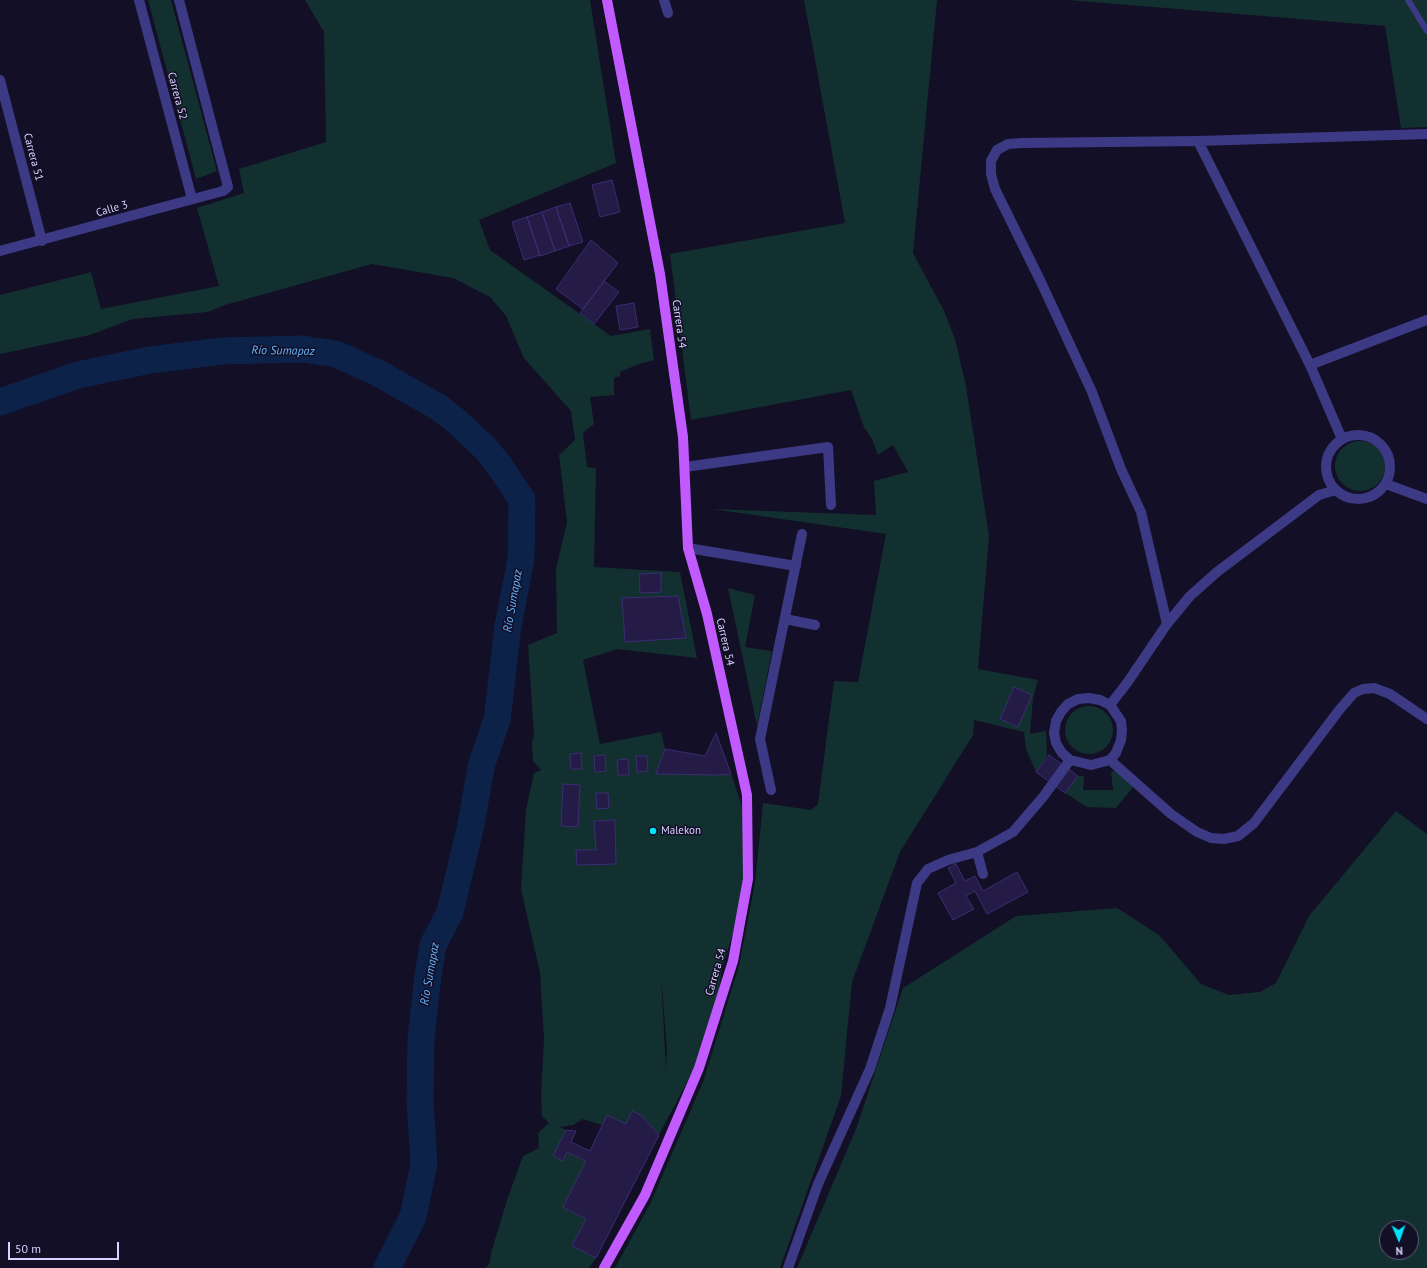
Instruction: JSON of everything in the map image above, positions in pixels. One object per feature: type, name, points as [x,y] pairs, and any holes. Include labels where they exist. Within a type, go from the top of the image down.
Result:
[{"type":"main road","name":"Carrera 54","points":[[604,1268],[645,1195],[699,1068],[733,961],[748,879],[747,795],[706,614],[688,548],[683,437],[660,274],[607,0]]},
{"type":"street","name":"Carrera 52","points":[[139,0],[192,199]]},
{"type":"street","name":"Calle 3","points":[[0,251],[223,191],[228,187],[179,0]]},
{"type":"street","points":[[664,0],[668,13]]},
{"type":"street","name":"Carrera 51","points":[[0,80],[42,240]]},
{"type":"street","points":[[1167,624],[1141,512],[1121,469],[1092,392],[1040,280],[995,189],[991,174],[991,160],[997,150],[1008,144],[1198,141],[1427,134]]},
{"type":"street","points":[[1198,141],[1310,365],[1342,439]]},
{"type":"street","points":[[1310,365],[1427,320]]},
{"type":"street","points":[[1353,436],[1366,436],[1381,444],[1388,454],[1390,464],[1390,476],[1386,484],[1380,491],[1369,497],[1357,499],[1345,496],[1336,490],[1329,480],[1326,468],[1328,456],[1334,446],[1342,439],[1353,436]]},
{"type":"street","points":[[685,468],[828,447],[831,505]]},
{"type":"street","points":[[1386,484],[1427,499]]},
{"type":"street","points":[[1110,705],[1127,683],[1167,624],[1190,596],[1218,572],[1319,495],[1336,490]]},
{"type":"street","points":[[771,790],[760,739],[802,534]]},
{"type":"street","points":[[688,548],[796,566]]},
{"type":"street","points":[[785,619],[815,625]]},
{"type":"street","points":[[1110,760],[1171,814],[1196,832],[1211,838],[1224,839],[1238,836],[1254,823],[1340,709],[1354,693],[1363,689],[1374,688],[1390,694],[1427,719]]},
{"type":"street","points":[[1078,699],[1095,699],[1110,705],[1121,721],[1122,730],[1119,746],[1110,760],[1091,765],[1070,760],[1062,753],[1055,738],[1056,721],[1068,704],[1078,699]]},
{"type":"street","points":[[788,1268],[818,1184],[870,1069],[890,1008],[917,882],[928,869],[948,860],[977,852],[1013,832],[1043,797],[1070,760]]},
{"type":"street","points":[[977,852],[982,874]]},
{"type":"lane","points":[[1408,0],[1427,31]]},
{"type":"green space","points":[[148,0],[171,0],[217,171],[196,179]]},
{"type":"green space","points":[[305,0],[590,0],[616,163],[479,220],[490,250],[611,336],[650,329],[654,360],[639,364],[620,372],[620,376],[614,378],[614,395],[590,397],[594,424],[583,433],[587,467],[596,468],[594,567],[680,572],[697,658],[617,649],[583,660],[600,744],[661,732],[665,749],[656,774],[731,774],[743,809],[744,875],[734,930],[722,968],[719,990],[694,1069],[659,1135],[641,1115],[633,1111],[626,1124],[607,1115],[602,1125],[583,1119],[573,1125],[560,1127],[566,1130],[553,1156],[563,1160],[567,1152],[586,1161],[563,1207],[586,1219],[572,1246],[596,1258],[589,1268],[486,1268],[490,1262],[491,1253],[507,1200],[523,1156],[539,1148],[538,1133],[549,1123],[542,1116],[541,1095],[544,1039],[540,973],[521,889],[526,810],[534,773],[541,770],[533,761],[532,742],[534,736],[528,645],[557,633],[556,569],[567,522],[559,455],[575,440],[571,411],[524,358],[506,316],[490,297],[453,278],[372,264],[225,305],[208,312],[133,319],[90,335],[0,354],[0,295],[91,272],[101,309],[219,286],[197,208],[244,193],[239,169],[326,142],[324,32]],"holes":[[[661,975],[667,1049],[666,1070]]]},
{"type":"green space","points":[[804,0],[937,0],[913,253],[944,311],[955,339],[966,386],[989,536],[978,669],[1038,680],[1033,698],[1030,734],[1046,731],[1047,756],[1036,772],[1026,749],[1024,732],[974,720],[973,735],[900,852],[852,982],[841,1096],[780,1268],[615,1268],[650,1204],[703,1082],[739,966],[755,883],[763,803],[811,810],[818,804],[834,681],[858,682],[886,534],[712,509],[876,515],[874,481],[908,472],[893,445],[878,455],[872,439],[864,427],[851,390],[691,420],[670,254],[845,223]]},
{"type":"green space","points":[[1068,0],[1427,0],[1427,127],[1401,128],[1385,26]]},
{"type":"green space","points":[[1360,441],[1369,443],[1380,452],[1385,466],[1383,475],[1374,486],[1360,491],[1351,489],[1340,480],[1335,466],[1337,457],[1346,446]]},
{"type":"green space","points":[[728,588],[755,595],[745,647],[772,651],[757,726]]},
{"type":"green space","points":[[1084,706],[1094,706],[1103,710],[1109,716],[1113,725],[1113,735],[1109,744],[1103,750],[1094,754],[1084,754],[1075,750],[1069,744],[1065,735],[1065,725],[1069,716],[1075,710]]},
{"type":"green space","points":[[1119,769],[1136,784],[1116,808],[1087,807],[1065,793],[1078,776],[1084,776],[1083,790],[1113,790],[1111,772]]},
{"type":"green space","points":[[1396,811],[1427,834],[1427,1268],[797,1268],[856,1129],[903,988],[1016,916],[1117,908],[1159,935],[1201,984],[1229,995],[1260,992],[1276,983],[1309,916]]},
{"type":"building","points":[[612,180],[620,212],[600,217],[592,185]]},
{"type":"building","points":[[570,203],[583,242],[569,246],[556,207]]},
{"type":"building","points":[[556,207],[569,246],[555,251],[542,212]]},
{"type":"building","points":[[542,212],[555,251],[540,256],[527,217]]},
{"type":"building","points":[[527,217],[540,255],[524,260],[512,222]]},
{"type":"building","points":[[591,240],[618,263],[583,309],[556,289]]},
{"type":"building","points":[[604,281],[619,292],[594,324],[580,313]]},
{"type":"building","points":[[634,303],[638,327],[620,330],[616,306]]},
{"type":"building","points":[[661,573],[661,592],[640,593],[639,574]]},
{"type":"building","points":[[678,596],[686,638],[625,642],[622,598]]},
{"type":"building","points":[[1014,687],[1032,695],[1018,727],[1000,719]]},
{"type":"building","points":[[716,733],[731,774],[656,774],[665,749],[705,756]]},
{"type":"building","points":[[581,753],[582,769],[571,769],[570,754]]},
{"type":"building","points":[[605,755],[606,771],[595,772],[594,756]]},
{"type":"building","points":[[1049,755],[1078,776],[1065,793],[1036,772]]},
{"type":"building","points":[[636,756],[647,756],[648,771],[637,772]]},
{"type":"building","points":[[628,759],[629,775],[618,775],[617,760]]},
{"type":"building","points":[[563,784],[580,785],[578,827],[561,826]]},
{"type":"building","points":[[596,793],[608,793],[609,808],[597,809]]},
{"type":"building","points":[[615,820],[616,864],[577,865],[576,850],[596,850],[594,821]]},
{"type":"building","points":[[956,864],[965,881],[975,876],[983,891],[1017,872],[1028,892],[987,914],[975,891],[966,896],[974,909],[953,920],[938,893],[956,883],[948,868]]},
{"type":"building","points":[[632,1111],[641,1115],[659,1135],[596,1258],[572,1246],[586,1219],[563,1207],[586,1161],[567,1152],[563,1161],[553,1156],[566,1130],[576,1131],[571,1142],[590,1151],[607,1115],[626,1124]]},
{"type":"waterway","name":"Río Sumapaz","points":[[0,402],[78,375],[150,360],[222,351],[303,349],[336,354],[378,373],[438,407],[455,420],[485,448],[499,465],[522,500],[521,559],[508,626],[497,720],[482,763],[470,829],[450,912],[433,945],[428,976],[421,1038],[420,1101],[424,1164],[413,1217],[387,1268]]},
{"type":"place","name":"Malekon","points":[[653,831]]}]
